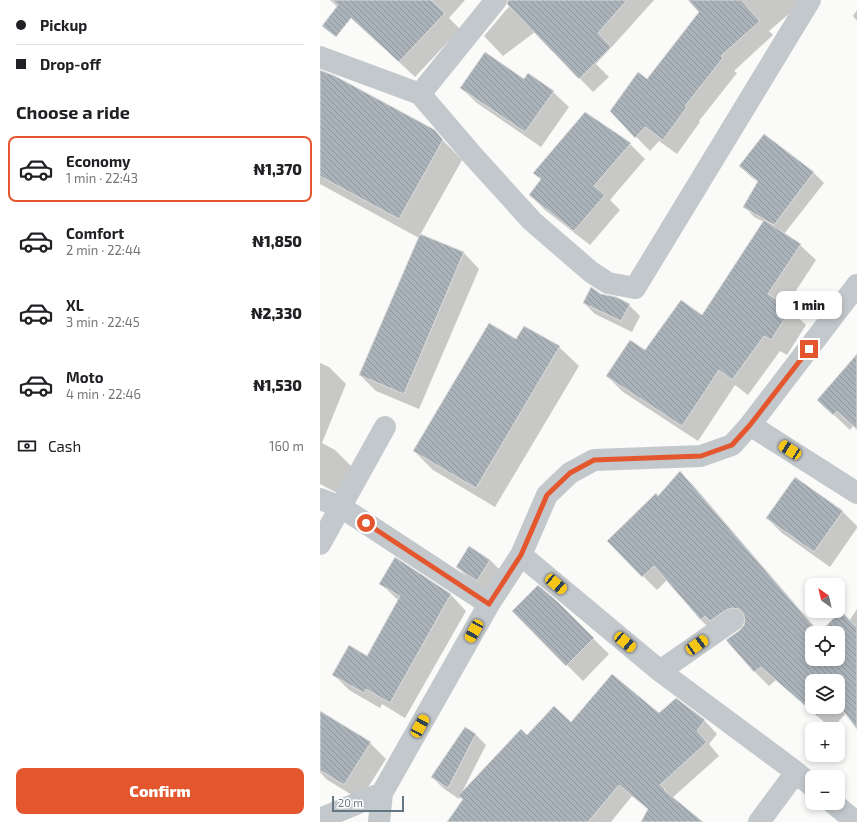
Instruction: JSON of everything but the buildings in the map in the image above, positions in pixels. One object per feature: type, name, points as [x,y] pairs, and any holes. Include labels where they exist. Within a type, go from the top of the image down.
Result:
[{"type":"street","points":[[420,94],[496,0]]},
{"type":"street","points":[[320,57],[420,94],[532,221],[591,272],[608,283],[635,288],[810,0]]},
{"type":"street","points":[[379,822],[382,793],[489,604],[521,555],[547,495],[570,473],[594,460],[701,456],[732,445],[750,425],[857,285]]},
{"type":"street","points":[[750,425],[857,492]]},
{"type":"street","points":[[320,544],[342,507],[385,427]]},
{"type":"street","points":[[320,499],[342,507],[489,604]]},
{"type":"street","points":[[521,555],[660,671],[804,779],[759,822]]},
{"type":"street","points":[[660,671],[733,620]]},
{"type":"street","points":[[320,819],[382,793]]},
{"type":"street","points":[[841,810],[856,822]]},
{"type":"route","points":[[366,523],[489,604],[521,555],[547,495],[570,473],[594,460],[701,456],[732,445],[750,425],[809,349]]}]
